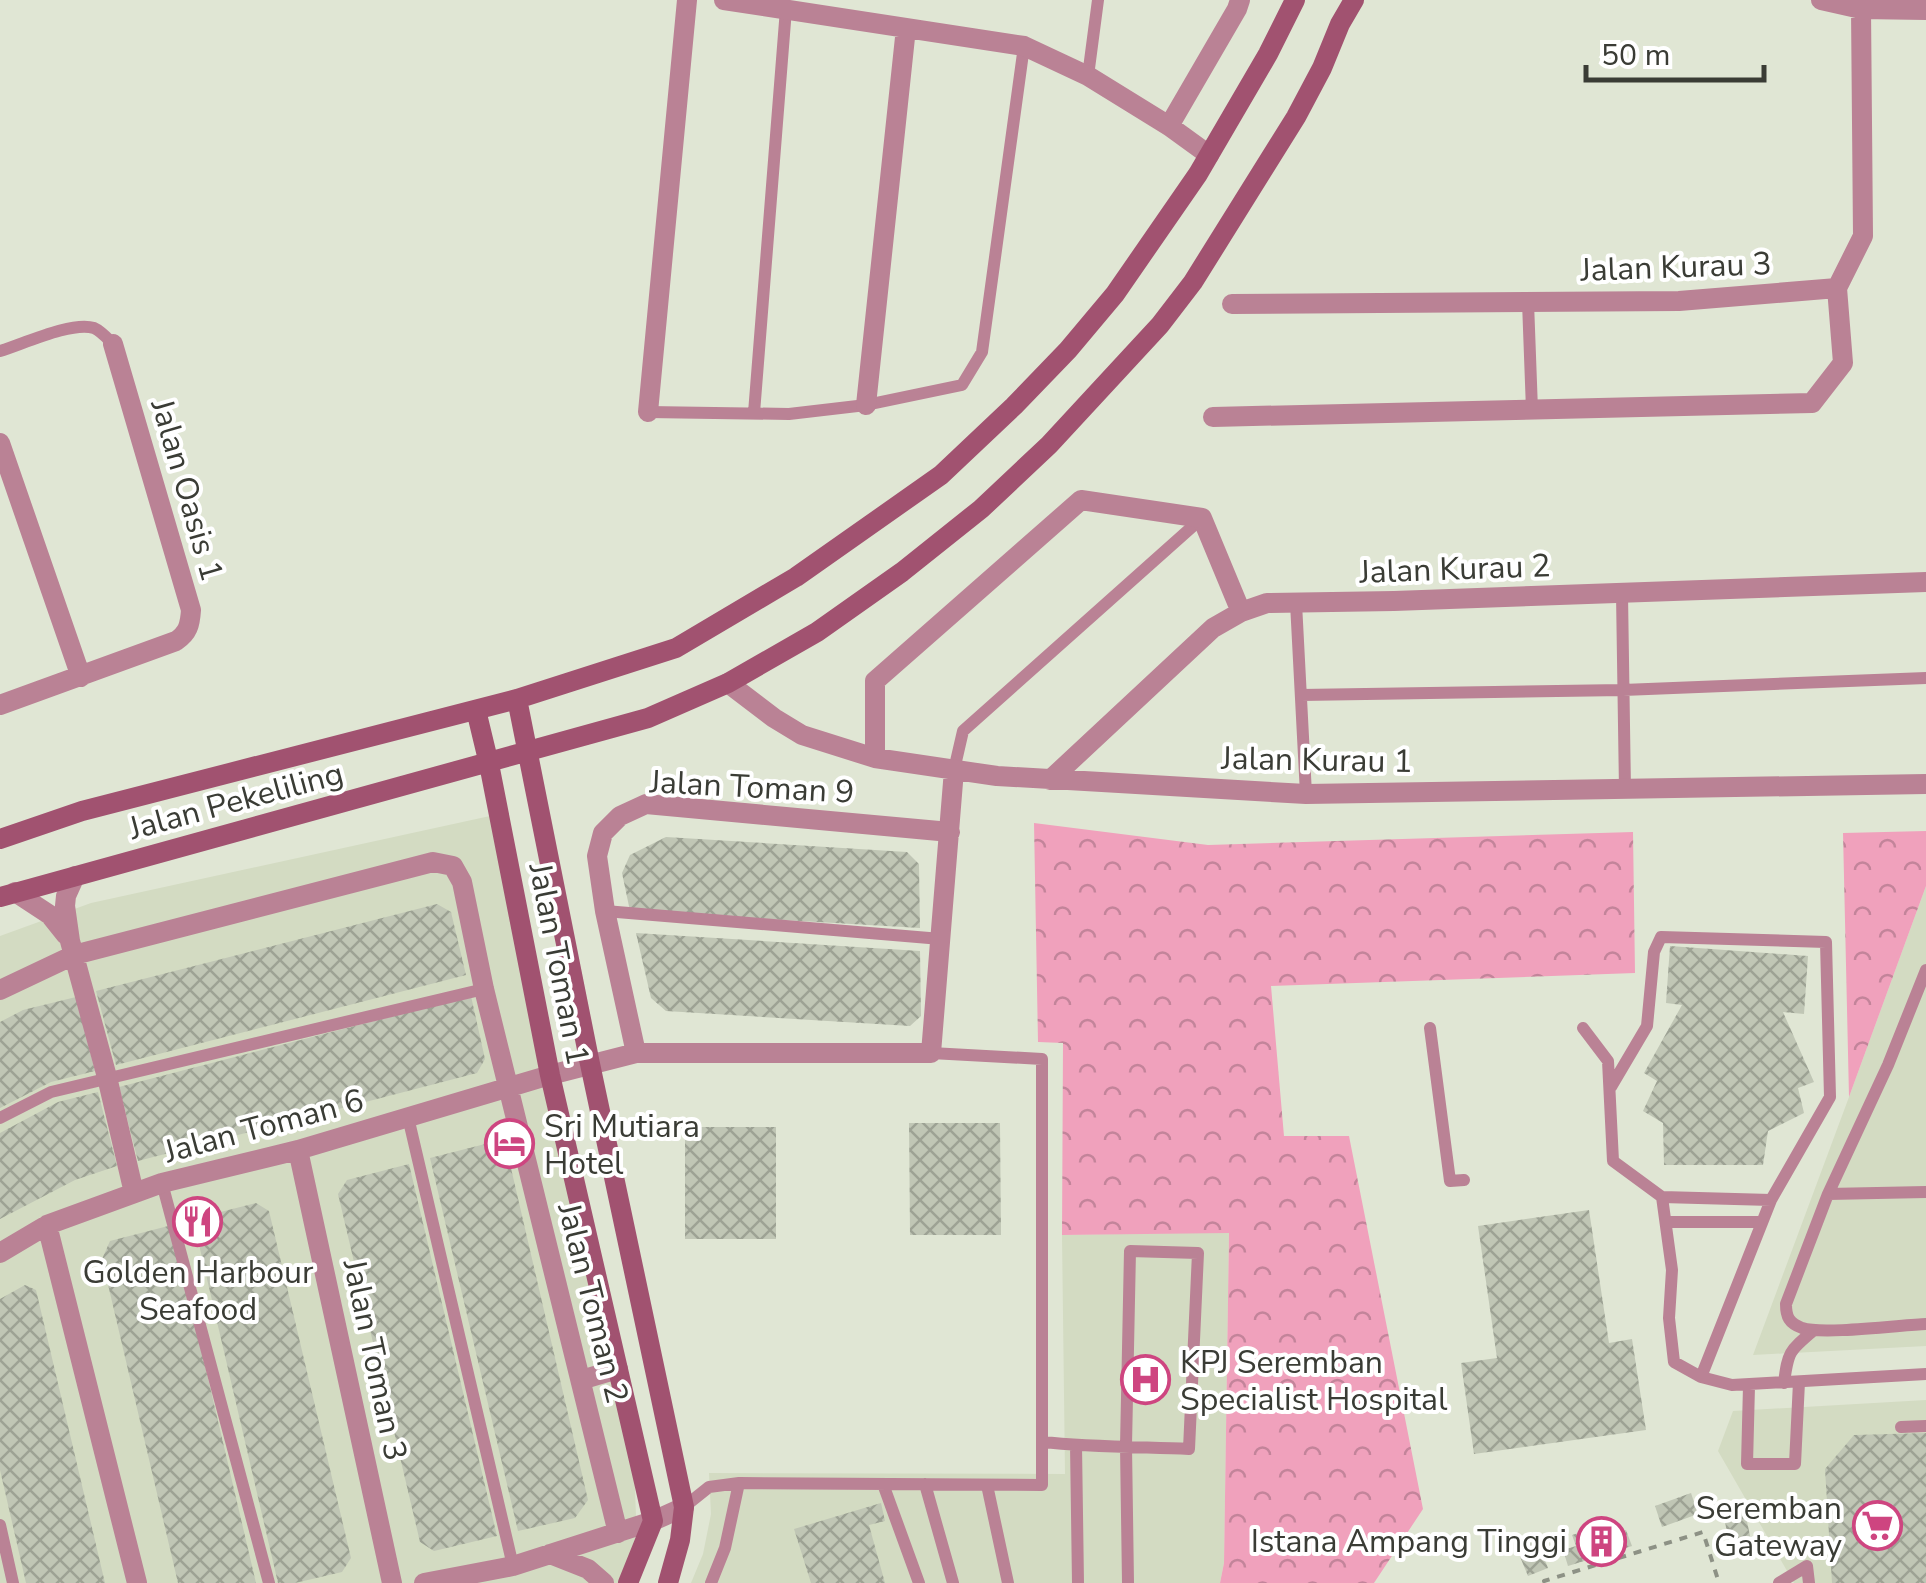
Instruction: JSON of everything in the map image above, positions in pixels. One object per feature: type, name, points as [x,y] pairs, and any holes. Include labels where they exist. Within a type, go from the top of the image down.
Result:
[{"type":"street","points":[[648,412],[687,0]]},
{"type":"street","points":[[724,0],[1024,46],[1088,76],[1209,155]]},
{"type":"street","points":[[1169,126],[1240,0]]},
{"type":"street","name":"Jalan Pekeliling","points":[[0,839],[82,812],[518,699],[676,648],[796,576],[941,475],[1068,350],[1115,294],[1209,155],[1295,0]]},
{"type":"street","name":"Jalan Pekeliling","points":[[7,894],[648,718],[728,683],[817,632],[982,509],[1049,446],[1160,326],[1193,282],[1296,117],[1354,0]]},
{"type":"street","points":[[1821,0],[1860,9],[1926,10]]},
{"type":"street","points":[[1213,417],[1812,403],[1843,363],[1837,288],[1863,236],[1860,9]]},
{"type":"street","points":[[866,404],[906,28]]},
{"type":"street","name":"Jalan Kurau 3","points":[[1232,304],[1679,300],[1837,288]]},
{"type":"street","name":"Jalan Oasis 1","points":[[0,706],[176,641],[186,634],[190,623],[191,610],[113,344]]},
{"type":"street","points":[[0,442],[81,677]]},
{"type":"street","points":[[876,758],[876,681],[1081,500],[1202,518],[1241,612]]},
{"type":"street","name":"Jalan Kurau 2","points":[[1050,780],[1214,628],[1241,612],[1268,603],[1926,582]]},
{"type":"street","name":"Jalan Kurau 1","points":[[728,683],[802,735],[876,758],[1050,780],[1306,794],[1926,784]]},
{"type":"street","name":"Jalan Toman 1","points":[[518,699],[684,1507],[668,1583]]},
{"type":"street","name":"Jalan Toman 1","points":[[476,710],[550,1075],[653,1521]]},
{"type":"street","points":[[931,1054],[954,770]]},
{"type":"street","name":"Jalan Toman 9","points":[[636,1053],[597,856],[603,833],[620,816],[646,804],[950,832]]},
{"type":"street","name":"Jalan Toman 2","points":[[0,990],[72,948],[433,862],[453,866],[462,882],[484,990],[618,1533]]},
{"type":"street","points":[[75,876],[65,906],[72,948],[134,1193]]},
{"type":"street","points":[[7,894],[50,915],[72,948]]},
{"type":"street","name":"Jalan Toman 6","points":[[0,1253],[48,1225],[162,1183],[298,1150],[636,1053],[931,1054]]},
{"type":"street","name":"Jalan Toman 3","points":[[298,1150],[392,1583]]},
{"type":"street","points":[[48,1225],[137,1583]]},
{"type":"street","points":[[581,1380],[618,1369]]},
{"type":"street","points":[[424,1583],[513,1566],[653,1521],[684,1507]]},
{"type":"street","points":[[628,1583],[653,1521]]},
{"type":"street","points":[[550,1554],[588,1569],[604,1583]]},
{"type":"lane","points":[[1088,76],[1098,0]]},
{"type":"lane","points":[[754,413],[786,8]]},
{"type":"lane","points":[[648,412],[789,414],[962,385],[982,352],[1024,46]]},
{"type":"lane","points":[[1528,302],[1532,410]]},
{"type":"lane","points":[[0,351],[77,326],[93,328],[113,344]]},
{"type":"lane","points":[[954,770],[964,731],[1202,518]]},
{"type":"lane","points":[[1622,594],[1625,790]]},
{"type":"lane","points":[[1296,603],[1306,794]]},
{"type":"lane","points":[[1301,695],[1623,690],[1926,678]]},
{"type":"lane","points":[[605,911],[941,939]]},
{"type":"lane","points":[[1610,1090],[1647,1026],[1654,952],[1660,937],[1826,942],[1830,1097],[1770,1200],[1701,1377]]},
{"type":"lane","points":[[1926,970],[1828,1194],[1786,1304],[1786,1316],[1791,1322],[1813,1331],[1926,1324]]},
{"type":"lane","points":[[0,1118],[51,1092],[107,1077],[484,990]]},
{"type":"lane","points":[[1430,1028],[1450,1181],[1464,1180]]},
{"type":"lane","points":[[1583,1028],[1608,1061],[1613,1162],[1662,1196],[1770,1200]]},
{"type":"lane","points":[[684,1507],[710,1487],[738,1483],[1042,1485],[1042,1059],[931,1054]]},
{"type":"lane","points":[[408,1117],[513,1566]]},
{"type":"lane","points":[[162,1183],[268,1583]]},
{"type":"lane","points":[[1828,1194],[1926,1192]]},
{"type":"lane","points":[[1662,1196],[1672,1270],[1669,1318],[1674,1362],[1701,1377],[1732,1386],[1926,1374]]},
{"type":"lane","points":[[1667,1222],[1761,1222]]},
{"type":"lane","points":[[1042,1442],[1076,1445],[1126,1446],[1190,1449],[1198,1253],[1130,1250],[1126,1446],[1128,1583]]},
{"type":"lane","points":[[1784,1383],[1792,1348],[1813,1331]]},
{"type":"lane","points":[[1749,1386],[1747,1464],[1796,1464],[1800,1382]]},
{"type":"lane","points":[[1901,1428],[1926,1426]]},
{"type":"lane","points":[[1076,1445],[1078,1583]]},
{"type":"lane","points":[[711,1583],[725,1548],[738,1483]]},
{"type":"lane","points":[[883,1484],[919,1583]]},
{"type":"lane","points":[[925,1484],[953,1583]]},
{"type":"lane","points":[[988,1484],[1008,1583]]},
{"type":"lane","points":[[0,1525],[13,1583]]},
{"type":"lane","points":[[1779,1583],[1807,1566],[1809,1583]]},
{"type":"path","points":[[1545,1583],[1703,1532],[1719,1583]]},
{"type":"shaded area","points":[[490,816],[634,1464],[637,1542],[620,1583],[0,1583],[0,936],[91,903]]},
{"type":"shaded area","points":[[1926,886],[1926,1346],[1753,1355],[1849,1097]]},
{"type":"shaded area","name":"KPJ Seremban Specialist Hospital","points":[[1229,1232],[1224,1563],[1220,1583],[691,1583],[703,1554],[711,1514],[709,1473],[1065,1474],[1062,1235]]},
{"type":"shaded area","name":"Seremban Gateway","points":[[1926,1400],[1926,1583],[1794,1583],[1718,1451],[1733,1411]]},
{"type":"green space","points":[[1034,823],[1208,845],[1633,832],[1635,973],[1271,986],[1284,1136],[1349,1136],[1423,1509],[1374,1583],[1220,1583],[1224,1563],[1229,1233],[1062,1235],[1063,1043],[1038,1042]]},
{"type":"green space","points":[[1926,831],[1926,886],[1849,1097],[1843,833]]},
{"type":"building","points":[[666,837],[907,852],[919,864],[920,928],[630,911],[622,873],[630,855]]},
{"type":"building","points":[[437,904],[451,912],[466,975],[116,1065],[96,991]]},
{"type":"building","points":[[636,933],[920,951],[921,1016],[910,1026],[666,1011],[651,998]]},
{"type":"building","points":[[1670,946],[1808,956],[1804,1014],[1783,1012],[1814,1082],[1798,1088],[1804,1113],[1768,1131],[1763,1165],[1664,1165],[1663,1123],[1643,1111],[1657,1081],[1644,1073],[1682,1005],[1666,1003]]},
{"type":"building","points":[[471,996],[485,1059],[477,1073],[138,1161],[119,1087]]},
{"type":"building","points":[[76,997],[95,1071],[51,1082],[0,1108],[0,1022],[23,1010]]},
{"type":"building","points":[[98,1092],[117,1166],[75,1180],[0,1219],[0,1133],[58,1102]]},
{"type":"building","points":[[909,1123],[1000,1123],[1001,1235],[910,1235]]},
{"type":"building","points":[[685,1127],[776,1127],[776,1239],[685,1239]]},
{"type":"building","points":[[493,1142],[507,1151],[588,1500],[575,1518],[518,1531],[430,1158]]},
{"type":"building","points":[[409,1164],[497,1536],[434,1551],[420,1542],[338,1194],[347,1180]]},
{"type":"building","points":[[256,1203],[269,1211],[351,1558],[342,1572],[295,1583],[278,1583],[193,1219]]},
{"type":"building","points":[[1589,1210],[1609,1343],[1632,1339],[1646,1430],[1474,1454],[1461,1363],[1497,1358],[1478,1226]]},
{"type":"building","points":[[172,1225],[256,1583],[178,1583],[102,1259],[110,1241]]},
{"type":"building","points":[[25,1285],[36,1290],[105,1583],[26,1583],[0,1470],[0,1299]]},
{"type":"building","name":"Seremban Gateway","points":[[1926,1433],[1926,1583],[1832,1583],[1825,1469],[1854,1435]]},
{"type":"building","points":[[1691,1493],[1698,1514],[1662,1527],[1655,1506]]},
{"type":"building","points":[[881,1503],[885,1521],[869,1525],[885,1583],[811,1583],[794,1529]]},
{"type":"building","points":[[1745,1512],[1752,1545],[1730,1550],[1724,1516]]},
{"type":"building","name":"Istana Ampang Tinggi","points":[[1601,1526],[1605,1537],[1626,1530],[1632,1546],[1568,1566],[1563,1550],[1576,1546],[1572,1535]]},
{"type":"building","points":[[1535,1534],[1548,1568],[1528,1576],[1514,1542]]},
{"type":"place","name":"Sri Mutiara Hotel","points":[[509,1144]]},
{"type":"place","name":"Golden Harbour Seafood","points":[[198,1222]]},
{"type":"place","name":"KPJ Seremban Specialist Hospital","points":[[1145,1380]]},
{"type":"place","name":"Seremban Gateway","points":[[1877,1526]]},
{"type":"place","name":"Istana Ampang Tinggi","points":[[1602,1541]]}]
